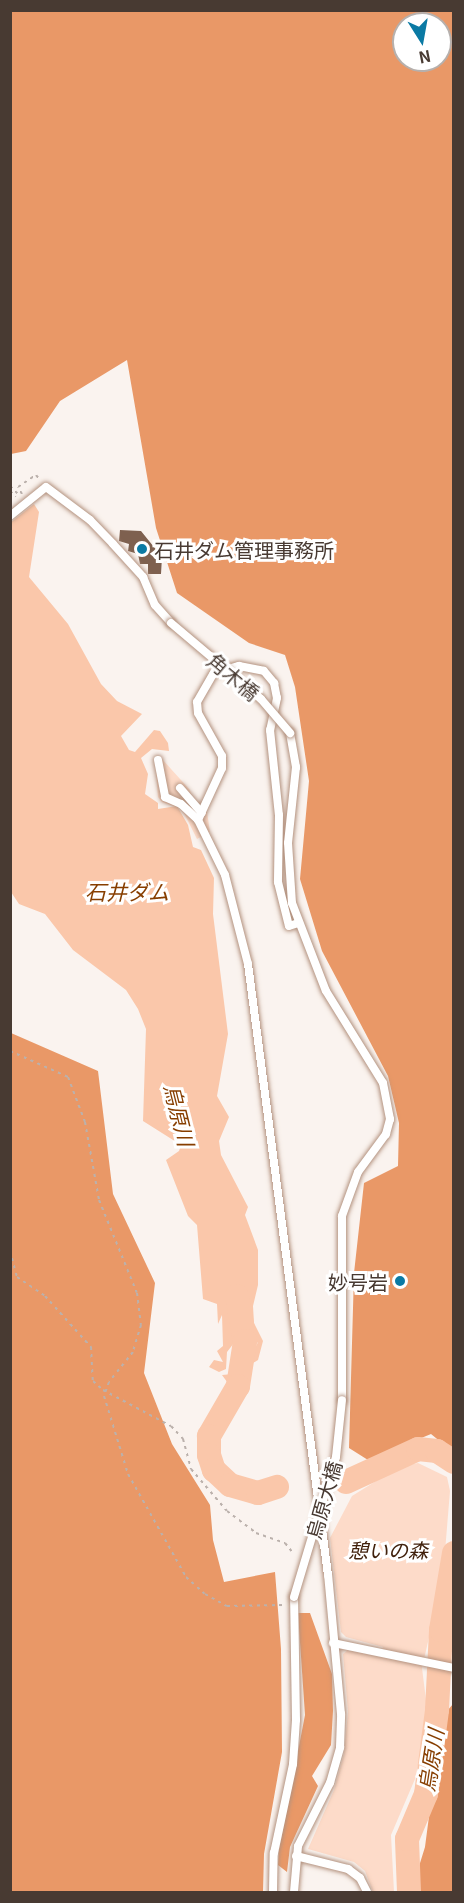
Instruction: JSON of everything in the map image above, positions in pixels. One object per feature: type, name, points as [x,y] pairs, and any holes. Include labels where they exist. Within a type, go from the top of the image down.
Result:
[{"type":"lane","name":"角木橋","points":[[10,516],[46,488],[90,520],[143,577],[155,605],[171,624],[269,706],[290,733],[295,752],[288,879],[298,923]]},
{"type":"lane","points":[[200,816],[222,768],[219,746],[198,713],[199,694],[214,674],[239,666],[264,671],[273,683],[277,698],[270,730],[278,801],[278,882],[289,926],[298,923]]},
{"type":"lane","points":[[158,760],[165,797],[200,816]]},
{"type":"lane","points":[[180,788],[200,816],[225,875],[248,964],[328,1575],[341,1714],[340,1747],[330,1783],[296,1856],[294,1893]]},
{"type":"lane","name":"烏原大橋","points":[[273,1893],[274,1853],[292,1764],[296,1720],[293,1602],[336,1457],[342,1400],[342,1216],[358,1172],[386,1134],[390,1119],[383,1083],[326,991],[298,923]]},
{"type":"lane","points":[[333,1643],[376,1649],[453,1668]]},
{"type":"lane","points":[[296,1856],[348,1869],[360,1878],[367,1893]]},
{"type":"path","points":[[10,486],[20,496],[23,493],[18,487],[30,479]]},
{"type":"path","points":[[10,491],[16,498],[10,497]]},
{"type":"path","points":[[10,1051],[68,1077],[85,1122],[99,1200],[136,1293],[141,1325],[133,1352],[109,1382],[106,1392],[111,1426],[129,1474],[186,1577],[205,1594],[227,1606],[293,1602]]},
{"type":"path","points":[[10,1251],[17,1277],[45,1296],[91,1347],[93,1381],[106,1392],[171,1426],[183,1439],[191,1469],[227,1511],[256,1533],[285,1543],[299,1560]]},
{"type":"green space","points":[[155,758],[162,759],[190,790],[192,800],[207,812],[210,832],[197,839],[182,809],[162,802],[158,797]]},
{"type":"green space","name":"憩いの森","points":[[418,1463],[447,1477],[450,1491],[443,1576],[422,1668],[428,1716],[415,1779],[391,1835],[394,1892],[373,1892],[365,1871],[354,1862],[308,1849],[334,1790],[344,1754],[348,1712],[343,1654],[348,1650],[380,1657],[383,1647],[346,1637],[341,1632],[330,1538],[352,1496],[397,1468]]},
{"type":"shaded area","points":[[10,11],[453,11],[453,1452],[431,1434],[368,1460],[349,1448],[354,1273],[364,1183],[398,1166],[399,1123],[388,1076],[322,951],[300,879],[309,781],[295,687],[285,655],[249,643],[177,593],[156,528],[127,360],[60,401],[26,451],[11,454]]},
{"type":"shaded area","points":[[11,1033],[98,1071],[113,1194],[155,1283],[144,1373],[172,1444],[210,1505],[213,1540],[224,1582],[275,1572],[281,1649],[282,1752],[264,1854],[263,1892],[11,1892]]},
{"type":"shaded area","points":[[298,1613],[310,1613],[332,1674],[333,1711],[331,1745],[312,1776],[318,1786],[290,1847],[287,1872],[278,1865],[279,1850],[305,1715]]},
{"type":"shaded area","points":[[453,1704],[453,1892],[411,1892],[425,1847],[442,1717]]},
{"type":"water","name":"石井ダム","points":[[34,504],[39,512],[29,577],[68,624],[101,684],[117,701],[142,714],[121,736],[129,750],[135,752],[154,730],[160,731],[168,743],[169,751],[152,749],[141,758],[148,774],[145,794],[158,803],[158,809],[177,806],[188,825],[193,847],[201,850],[214,878],[213,914],[228,1034],[217,1096],[229,1117],[219,1141],[221,1155],[248,1207],[245,1215],[258,1250],[258,1285],[253,1306],[254,1323],[263,1341],[258,1360],[253,1363],[251,1376],[242,1386],[236,1379],[230,1386],[222,1375],[233,1374],[230,1368],[234,1364],[242,1374],[258,1342],[240,1361],[236,1339],[249,1332],[238,1324],[234,1343],[227,1352],[226,1369],[219,1372],[209,1367],[214,1360],[223,1362],[217,1351],[223,1346],[222,1315],[218,1324],[217,1304],[203,1299],[197,1225],[188,1216],[166,1160],[179,1151],[181,1145],[143,1121],[146,1029],[138,1009],[126,990],[73,950],[45,914],[19,904],[11,892],[10,523]]},
{"type":"building","name":"石井ダム管理事務所","points":[[120,530],[141,531],[162,557],[161,574],[148,574],[148,564],[140,564],[138,554],[128,551],[129,544],[119,541]]},
{"type":"waterway","name":"烏原川","points":[[237,1296],[245,1341],[238,1386],[209,1436],[209,1455],[214,1470],[230,1485],[258,1493],[277,1487]]},
{"type":"waterway","name":"烏原川","points":[[346,1482],[418,1449],[437,1451],[454,1462]]},
{"type":"waterway","name":"烏原川","points":[[409,1892],[407,1839],[426,1794],[437,1710],[441,1630],[454,1553]]},
{"type":"place","name":"石井ダム管理事務所","points":[[142,549]]},
{"type":"place","name":"妙号岩","points":[[400,1281]]}]
